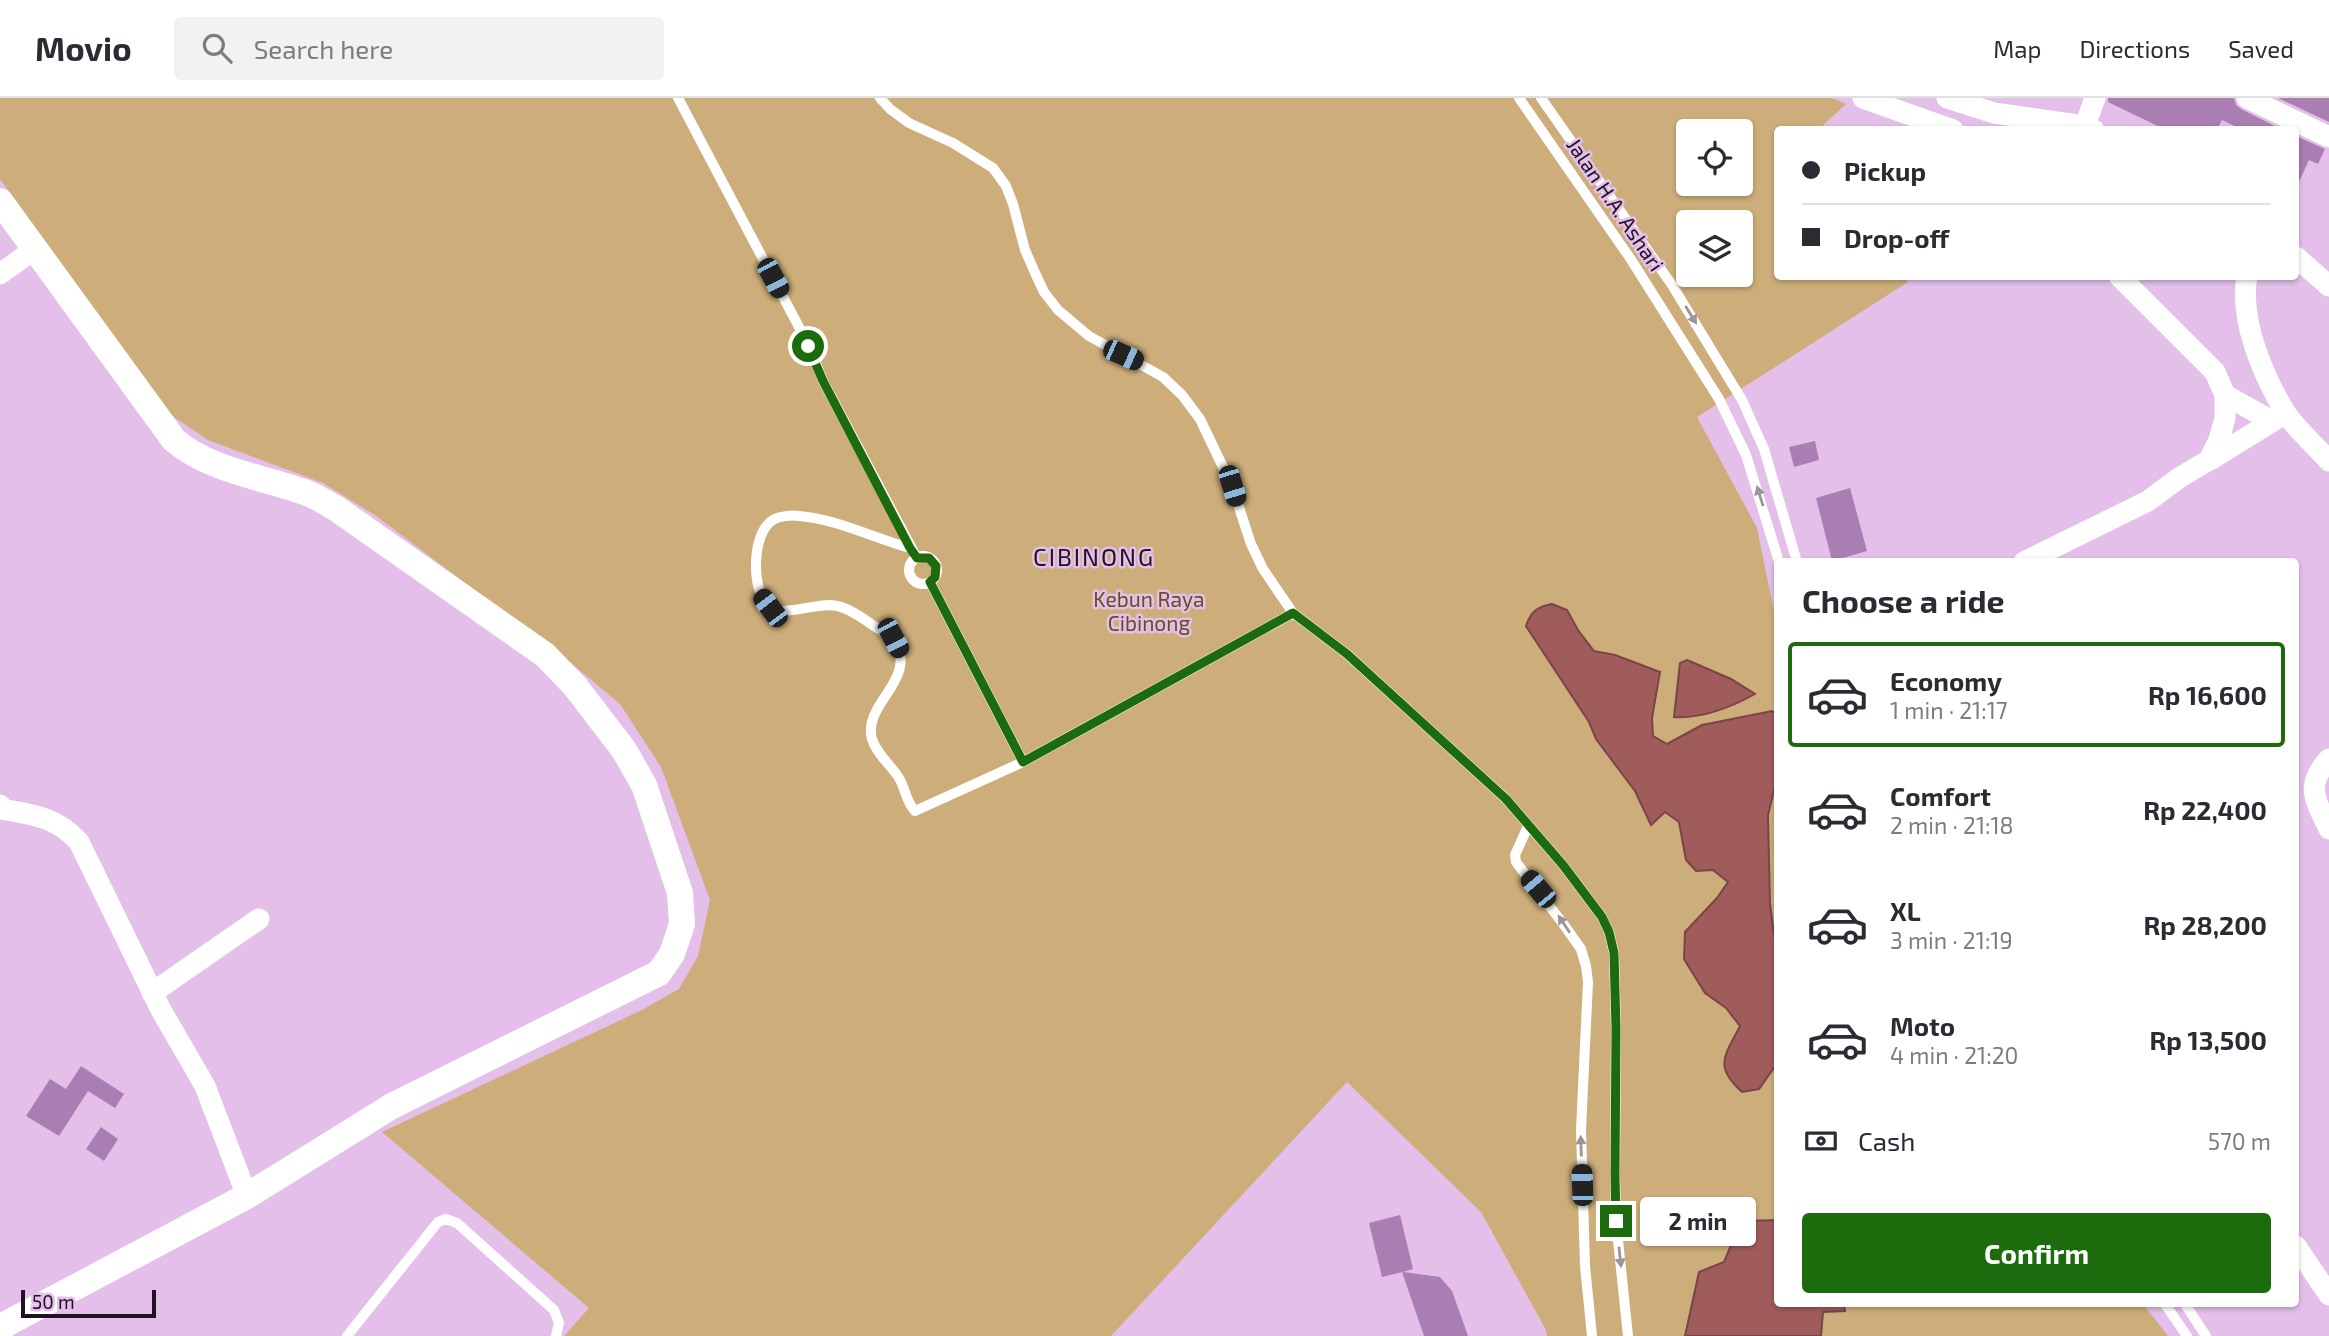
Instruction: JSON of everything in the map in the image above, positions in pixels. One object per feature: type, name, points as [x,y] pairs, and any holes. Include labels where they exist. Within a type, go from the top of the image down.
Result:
[{"type":"street","points":[[1863,98],[1942,126]]},
{"type":"street","points":[[1947,98],[1994,113],[2076,126]]},
{"type":"street","points":[[2089,126],[2095,98]]},
{"type":"street","points":[[2247,98],[2329,136]]},
{"type":"street","points":[[0,201],[174,440],[219,465],[310,494],[337,509],[528,641],[559,668],[624,750],[644,785],[680,894],[682,924],[672,954],[659,973],[392,1107],[247,1196],[0,1330]]},
{"type":"street","points":[[0,274],[36,248]]},
{"type":"street","points":[[2299,260],[2329,286]]},
{"type":"street","points":[[2123,280],[2215,372],[2225,394],[2225,418],[2214,453],[2208,460]]},
{"type":"street","points":[[2247,280],[2247,320],[2279,417]]},
{"type":"street","points":[[2225,394],[2279,417],[2329,461]]},
{"type":"street","points":[[2032,558],[2148,501],[2179,478],[2279,417]]},
{"type":"street","points":[[2329,759],[2314,780],[2314,796],[2329,829]]},
{"type":"street","points":[[0,809],[50,819],[68,830],[79,842],[152,993],[205,1086],[247,1196]]},
{"type":"street","points":[[152,993],[259,919]]},
{"type":"street","points":[[2299,1250],[2329,1295]]},
{"type":"lane","points":[[678,98],[914,553],[911,577],[922,584],[930,582],[937,571],[933,561],[924,556],[914,553],[819,518],[794,515],[773,519],[763,530],[756,554],[757,580],[761,595],[770,608],[780,612],[836,605],[893,638],[901,653],[901,666],[873,720],[872,738],[901,782],[911,808],[915,811],[1023,762],[1293,613]]},
{"type":"lane","points":[[880,98],[909,123],[953,143],[993,168],[1006,186],[1035,275],[1058,310],[1089,335],[1163,377],[1182,395],[1200,419],[1232,486],[1251,544],[1293,613],[1347,654],[1506,799],[1563,865],[1602,917],[1614,953],[1615,1198],[1628,1336]]},
{"type":"lane","name":"Jalan H.A. Ashari","points":[[1519,98],[1676,330],[1719,399],[1746,455],[1778,558]]},
{"type":"lane","name":"Jalan H.A. Ashari","points":[[1541,98],[1672,285],[1742,400],[1764,449],[1796,558]]},
{"type":"lane","points":[[1746,455],[1764,449]]},
{"type":"lane","points":[[930,582],[1023,762]]},
{"type":"lane","points":[[1528,826],[1515,855],[1516,862],[1553,907],[1581,949],[1588,982],[1580,1130],[1585,1266],[1592,1336]]},
{"type":"lane","points":[[347,1336],[438,1222],[446,1219],[457,1223],[554,1310],[559,1323],[555,1336]]},
{"type":"lane","points":[[2168,1307],[2187,1336]]},
{"type":"lane","points":[[2187,1307],[2206,1336]]},
{"type":"green space","name":"Kebun Raya Cibinong","points":[[0,98],[1832,98],[1846,104],[1822,126],[1774,126],[1774,280],[1908,282],[1697,417],[1757,528],[1774,611],[1774,1307],[2145,1307],[2168,1336],[1547,1336],[1481,1212],[1347,1082],[1111,1336],[564,1336],[589,1308],[382,1132],[642,1010],[679,989],[698,956],[710,900],[661,767],[620,704],[571,663],[375,515],[323,483],[208,440],[171,415],[0,179]]},
{"type":"shaded area","points":[[1552,604],[1567,610],[1594,651],[1615,655],[1660,672],[1652,718],[1653,736],[1667,744],[1702,725],[1774,712],[1774,790],[1768,815],[1770,904],[1774,934],[1774,1068],[1759,1089],[1742,1092],[1727,1075],[1724,1060],[1740,1026],[1726,1008],[1705,993],[1684,959],[1685,932],[1728,882],[1713,870],[1696,871],[1686,860],[1679,822],[1665,812],[1651,825],[1635,791],[1596,739],[1589,722],[1526,626],[1535,610]]},
{"type":"shaded area","points":[[1687,660],[1731,679],[1755,694],[1716,711],[1674,717],[1680,663]]},
{"type":"shaded area","points":[[1774,1220],[1774,1307],[1844,1307],[1845,1311],[1823,1312],[1821,1336],[1685,1336],[1699,1272],[1724,1262],[1741,1221]]},
{"type":"building","points":[[2108,98],[2234,98],[2241,109],[2275,126],[2235,126],[2222,120],[2219,126],[2158,126],[2108,102]]},
{"type":"building","points":[[2278,98],[2329,98],[2329,122]]},
{"type":"building","points":[[2299,137],[2325,149],[2318,164],[2309,160],[2299,182]]},
{"type":"building","points":[[1815,441],[1819,460],[1794,467],[1789,447]]},
{"type":"building","points":[[1850,488],[1867,551],[1842,558],[1831,558],[1816,498]]},
{"type":"building","points":[[81,1066],[124,1094],[115,1108],[88,1091],[59,1136],[26,1116],[50,1079],[66,1089]]},
{"type":"building","points":[[101,1127],[118,1139],[104,1161],[86,1149]]},
{"type":"building","points":[[1400,1215],[1413,1269],[1403,1272],[1440,1277],[1452,1291],[1468,1336],[1424,1336],[1402,1272],[1382,1277],[1369,1223]]},
{"type":"district","name":"CIBINONG","points":[[1094,556]]},
{"type":"route","points":[[808,346],[823,381],[910,548],[917,558],[929,558],[936,566],[935,577],[930,582],[1023,762],[1293,613],[1331,640],[1506,799],[1563,865],[1602,917],[1609,932],[1614,953],[1616,1028],[1616,1221]]}]
